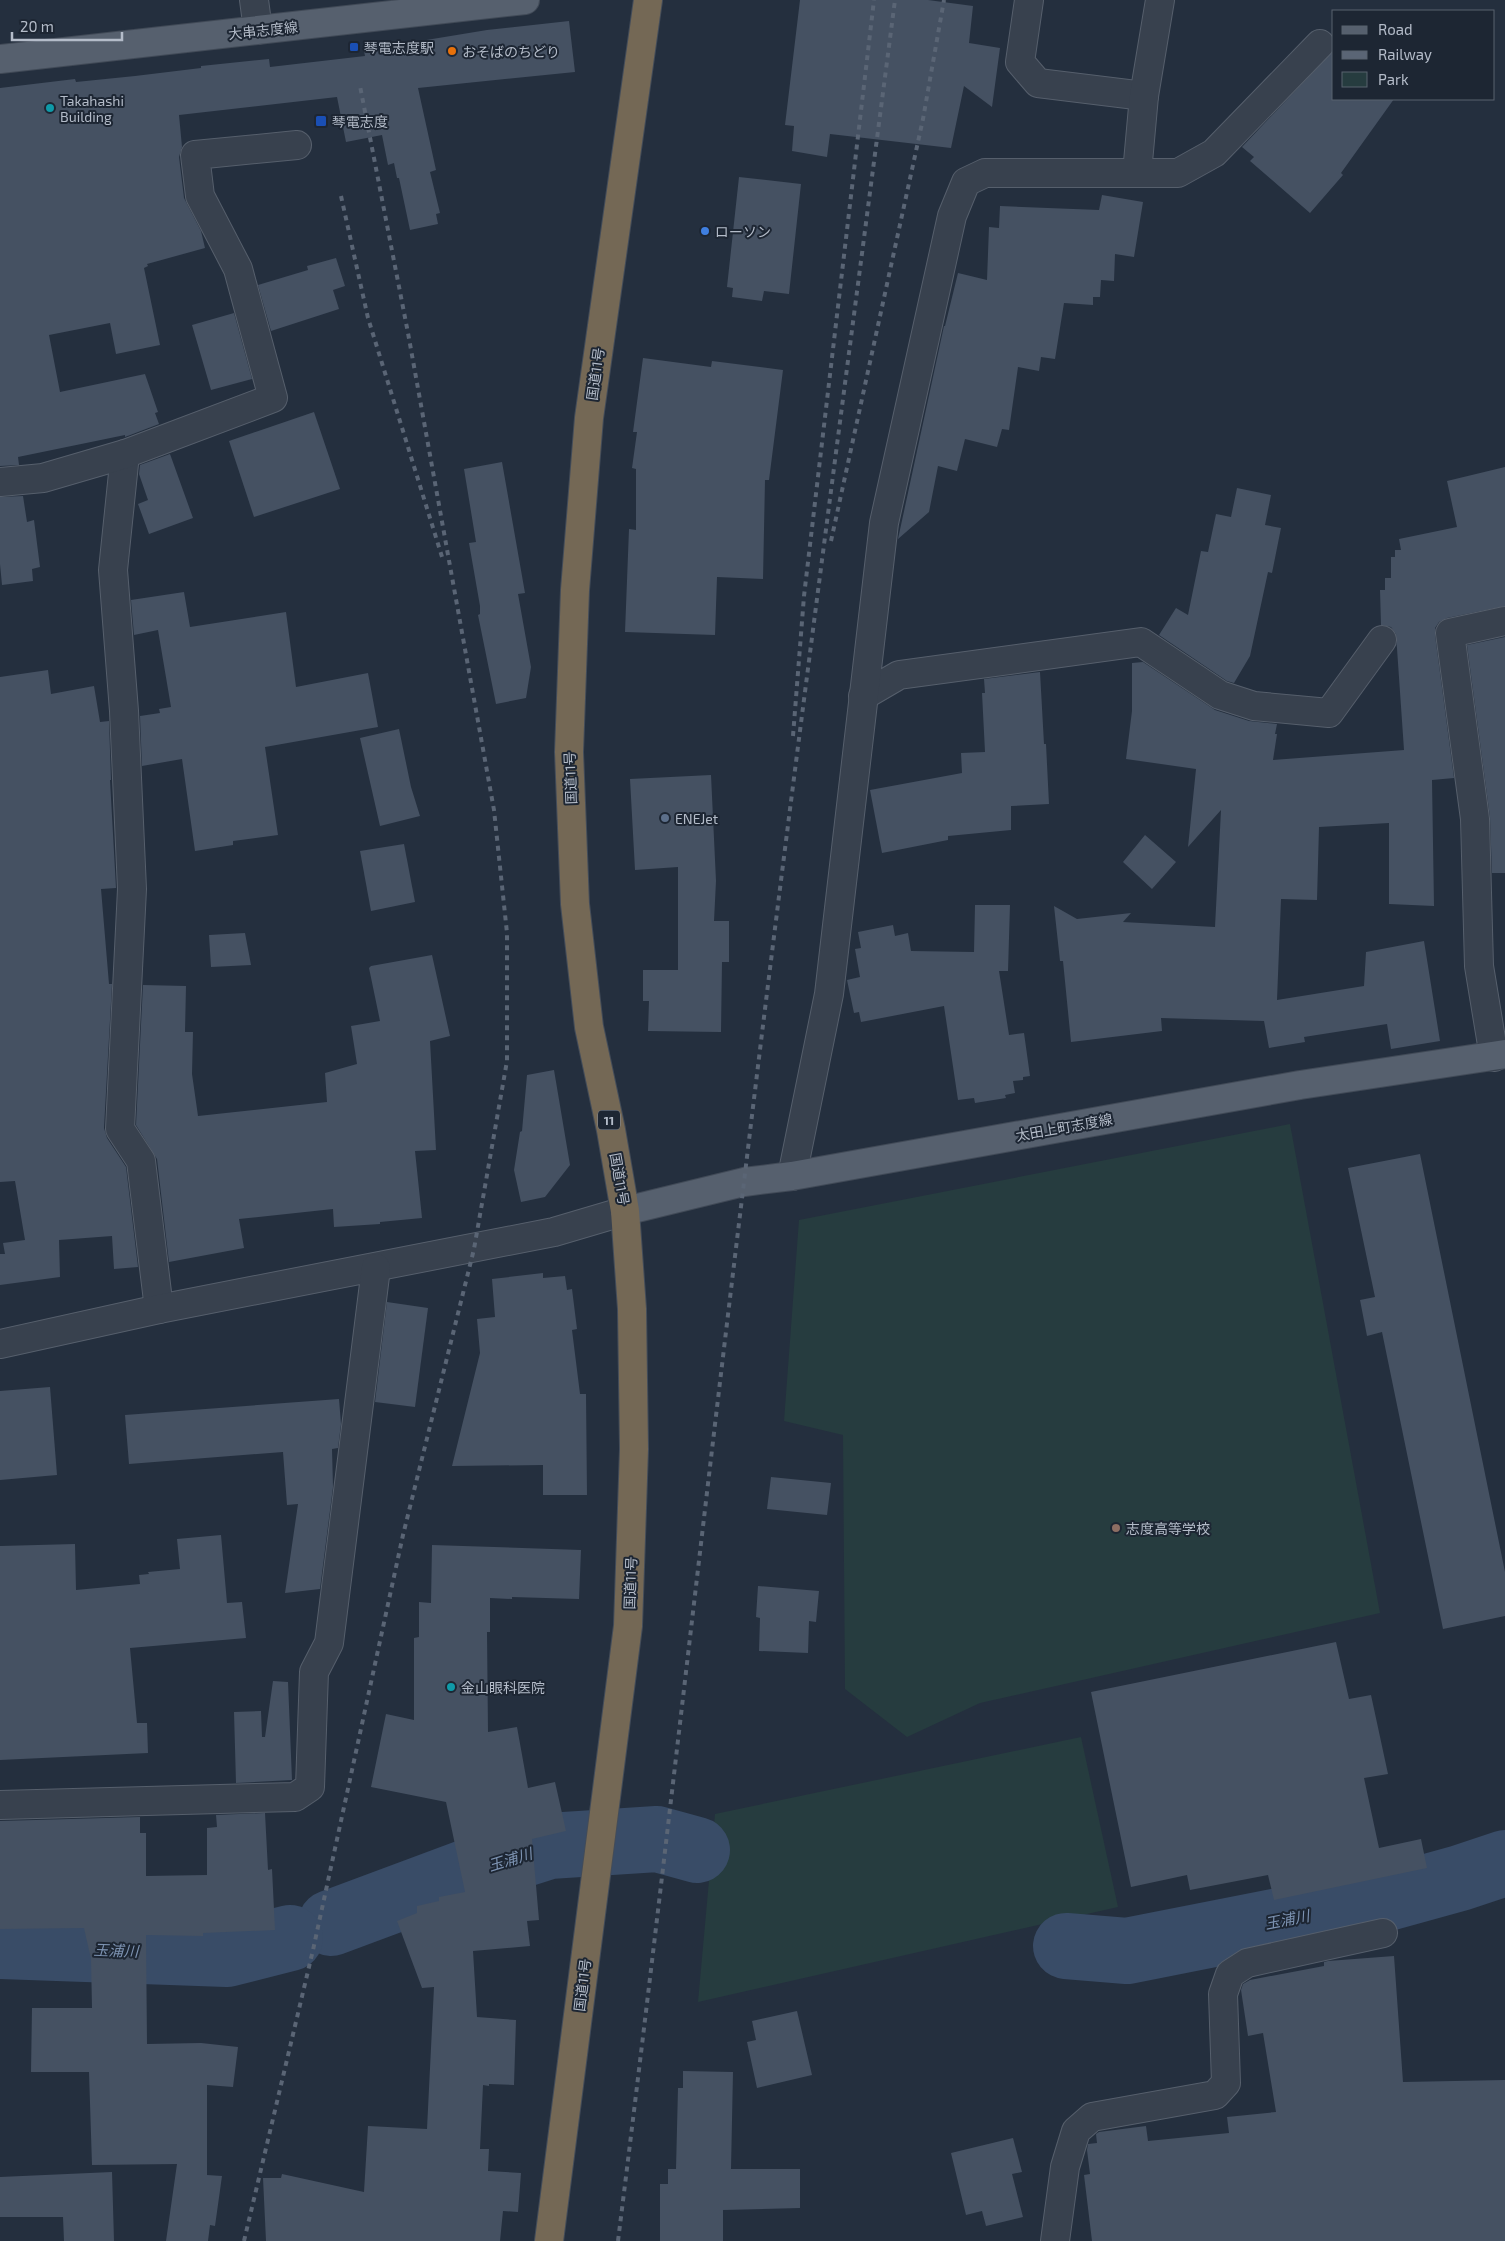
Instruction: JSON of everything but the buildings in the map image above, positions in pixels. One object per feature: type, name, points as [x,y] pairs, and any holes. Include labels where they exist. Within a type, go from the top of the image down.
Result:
[{"type":"highway","name":"国道11号","points":[[549,2241],[628,1626],[634,1449],[632,1309],[625,1211],[588,1017],[575,904],[569,752],[575,590],[589,418],[648,0]]},
{"type":"main road","name":"大串志度線","points":[[0,59],[525,0]]},
{"type":"main road","name":"太田上町志度線","points":[[625,1211],[744,1182],[792,1176],[1300,1085],[1499,1055]]},
{"type":"street","points":[[254,0],[258,30]]},
{"type":"street","points":[[1029,0],[1020,62],[1038,83],[1144,96]]},
{"type":"street","points":[[1137,173],[1144,96],[1160,0]]},
{"type":"street","points":[[792,1176],[829,994],[884,523],[952,216],[966,182],[985,173],[1178,173],[1214,153],[1320,44]]},
{"type":"street","points":[[0,482],[43,478],[125,454],[273,398],[238,269],[200,196],[195,155],[297,146]]},
{"type":"street","points":[[125,454],[114,570],[124,711],[132,889],[120,1129],[140,1161],[158,1309]]},
{"type":"street","points":[[1499,1055],[1480,966],[1476,819],[1450,633],[1505,621]]},
{"type":"street","points":[[863,696],[899,675],[1141,642],[1220,695],[1254,706],[1329,713],[1382,640]]},
{"type":"street","points":[[0,1344],[158,1309],[554,1232],[625,1211]]},
{"type":"street","points":[[0,1805],[295,1797],[310,1787],[314,1672],[329,1644],[376,1268]]},
{"type":"street","points":[[1055,2241],[1065,2166],[1076,2131],[1092,2117],[1215,2095],[1226,2083],[1223,1994],[1230,1974],[1247,1963],[1383,1933]]},
{"type":"green space","points":[[1290,1124],[1380,1613],[980,1703],[907,1737],[845,1689],[843,1435],[784,1421],[799,1220]]},
{"type":"green space","points":[[1081,1737],[1118,1907],[698,2002],[715,1814]]},
{"type":"waterway","name":"玉浦川","points":[[331,1923],[468,1872],[549,1846],[657,1839],[697,1850]]},
{"type":"waterway","name":"玉浦川","points":[[1066,1946],[1127,1951],[1366,1904],[1460,1878],[1505,1863]]},
{"type":"waterway","name":"玉浦川","points":[[0,1946],[227,1954],[290,1938]]},
{"type":"railway","points":[[793,736],[804,596],[874,0]]},
{"type":"railway","points":[[618,2241],[762,1034],[895,0]]},
{"type":"railway","points":[[831,541],[923,119],[944,0]]},
{"type":"railway","points":[[244,2241],[313,1950],[403,1535],[474,1249],[507,1061],[507,933],[494,810],[408,333],[360,86]]},
{"type":"railway","points":[[341,196],[368,318],[443,560]]},
{"type":"place","name":"琴電志度駅","points":[[354,47]]},
{"type":"place","name":"おそばのちどり","points":[[452,51]]},
{"type":"place","name":"Takahashi Building","points":[[50,108]]},
{"type":"place","name":"琴電志度","points":[[321,121]]},
{"type":"place","name":"ローソン","points":[[705,231]]},
{"type":"place","name":"ENEJet","points":[[665,818]]},
{"type":"place","name":"志度高等学校","points":[[1116,1528]]},
{"type":"place","name":"金山眼科医院","points":[[451,1687]]}]
